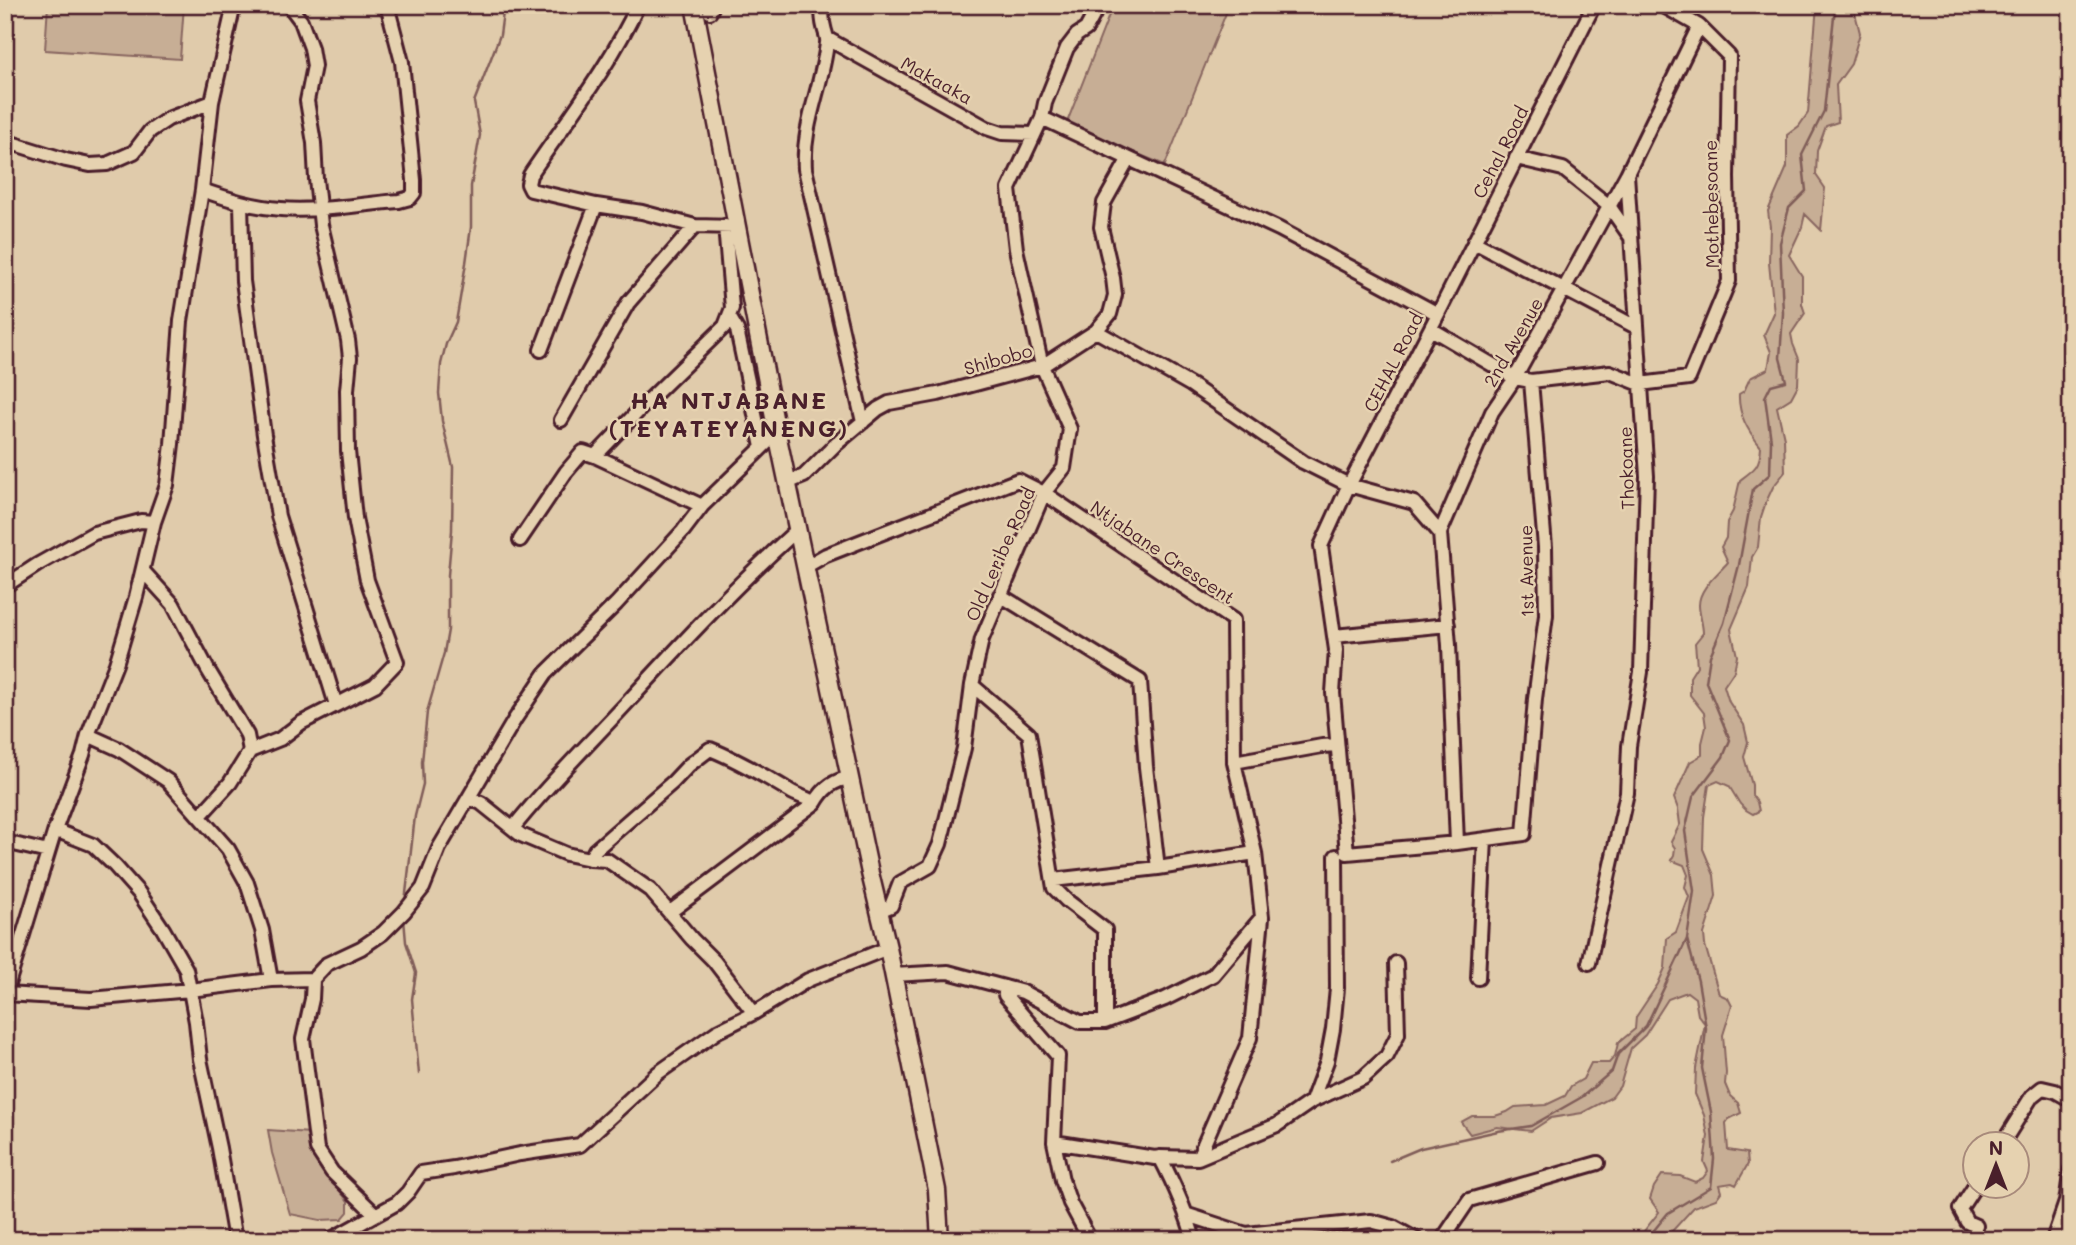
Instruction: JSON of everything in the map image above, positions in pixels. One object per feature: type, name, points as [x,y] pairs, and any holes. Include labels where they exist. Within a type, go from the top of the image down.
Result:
[{"type":"main road","points":[[694,5],[730,226],[888,948],[937,1190],[940,1240]]},
{"type":"street","points":[[234,5],[212,102],[202,190],[181,321],[167,485],[154,522],[116,664],[88,735],[9,965],[5,994],[91,999],[271,980],[313,979]]},
{"type":"street","points":[[200,817],[230,783],[250,751],[280,739],[301,723],[375,685],[397,662],[374,604],[361,555],[348,463],[348,340],[321,225],[314,143],[307,101],[314,66],[311,48],[301,21],[289,5]]},
{"type":"street","points":[[202,190],[241,204],[280,209],[319,208],[410,198],[414,193],[414,180],[402,62],[387,5]]},
{"type":"street","points":[[595,456],[719,334],[730,318],[732,308],[730,226],[695,226],[531,190],[528,184],[624,34],[638,5]]},
{"type":"street","points":[[822,5],[823,26],[828,39],[806,130],[805,169],[863,422]]},
{"type":"street","name":"Old Leribe Road","points":[[879,911],[891,906],[900,883],[930,866],[940,844],[964,748],[972,685],[982,639],[1044,494],[1064,468],[1070,429],[1042,366],[1016,249],[1009,189],[1042,118],[1045,103],[1067,48],[1073,39],[1086,29],[1099,5]]},
{"type":"street","name":"Cehal Road","points":[[1438,314],[1594,5]]},
{"type":"street","points":[[1662,5],[1699,26]]},
{"type":"street","name":"Thokoane","points":[[1589,963],[1627,793],[1629,746],[1641,672],[1647,476],[1627,174],[1699,26]]},
{"type":"street","name":"Mothebesoane","points":[[1640,384],[1689,378],[1729,281],[1729,56],[1699,26]]},
{"type":"street","name":"Makaaka","points":[[828,39],[987,128],[1002,133],[1034,134]]},
{"type":"street","points":[[5,141],[90,165],[107,164],[134,152],[150,131],[167,120],[212,102]]},
{"type":"street","name":"CEHAL Road","points":[[1042,118],[1279,229],[1438,314],[1349,485],[1321,546],[1336,650],[1333,694],[1342,854],[1333,1029],[1327,1061],[1312,1101]]},
{"type":"street","points":[[1516,158],[1563,169],[1609,206],[1630,236]]},
{"type":"street","name":"Shibobo","points":[[788,483],[804,476],[878,409],[890,403],[938,394],[1042,366],[1096,331],[1110,314],[1115,295],[1101,227],[1104,203],[1128,160]]},
{"type":"street","name":"2nd Avenue","points":[[1457,843],[1448,625],[1440,533],[1492,412],[1515,378],[1627,174]]},
{"type":"street","points":[[241,204],[243,281],[278,516],[336,705]]},
{"type":"street","points":[[541,350],[596,205]]},
{"type":"street","points":[[561,420],[628,303],[695,226]]},
{"type":"street","points":[[1474,242],[1636,327]]},
{"type":"street","points":[[730,318],[737,330],[762,447]]},
{"type":"street","points":[[1431,328],[1515,378],[1531,381],[1610,372],[1640,384]]},
{"type":"street","points":[[1096,331],[1191,385],[1303,462],[1349,485],[1413,503],[1440,533]]},
{"type":"street","name":"1st Avenue","points":[[1342,854],[1524,834],[1535,699],[1546,615],[1545,547],[1531,381]]},
{"type":"street","points":[[375,1214],[332,1172],[317,1149],[303,1039],[312,999],[313,979],[327,964],[362,948],[383,933],[404,912],[423,888],[439,848],[515,719],[546,673],[616,604],[683,531],[702,506],[777,433]]},
{"type":"street","points":[[520,540],[583,452],[702,506]]},
{"type":"street","name":"Ntjabane Crescent","points":[[805,567],[826,555],[1018,480],[1044,494],[1233,620],[1234,762],[1255,853],[1262,917],[1250,1038],[1198,1158]]},
{"type":"street","points":[[5,586],[94,533],[141,521],[154,522]]},
{"type":"street","points":[[513,828],[557,776],[704,618],[797,530]]},
{"type":"street","points":[[143,571],[173,604],[247,735],[250,751]]},
{"type":"street","points":[[1000,595],[1140,681],[1146,767],[1158,868]]},
{"type":"street","points":[[1334,636],[1448,625]]},
{"type":"street","points":[[972,685],[1029,734],[1054,888],[1105,930],[1105,1022]]},
{"type":"street","points":[[88,735],[119,749],[167,781],[228,849],[247,884],[262,930],[271,980]]},
{"type":"street","points":[[1234,762],[1337,745]]},
{"type":"street","points":[[590,859],[595,850],[689,765],[710,750],[736,760],[815,803]]},
{"type":"street","points":[[670,912],[815,803],[823,789],[850,778]]},
{"type":"street","points":[[469,798],[481,803],[521,835],[538,844],[566,854],[607,860],[650,890],[714,961],[754,1013]]},
{"type":"street","points":[[55,830],[93,845],[115,866],[139,893],[186,969],[197,1022],[200,1059],[235,1240]]},
{"type":"street","points":[[1478,978],[1485,839]]},
{"type":"street","points":[[5,842],[48,852]]},
{"type":"street","points":[[1053,880],[1255,853]]},
{"type":"street","points":[[893,975],[948,972],[1023,992],[1080,1022],[1105,1022],[1165,999],[1213,975],[1262,917]]},
{"type":"street","points":[[330,1240],[397,1203],[421,1173],[580,1145],[658,1073],[718,1031],[808,981],[888,948]]},
{"type":"street","points":[[1054,1142],[1155,1158],[1198,1158],[1277,1125],[1312,1101],[1363,1078],[1387,1056],[1398,1034],[1396,963]]},
{"type":"street","points":[[1005,987],[1006,995],[1058,1056],[1054,1142],[1070,1203],[1090,1240]]},
{"type":"street","points":[[2010,1130],[2032,1096],[2042,1088],[2071,1100]]},
{"type":"street","points":[[1160,1157],[1188,1215],[1194,1240]]},
{"type":"street","points":[[1442,1240],[1469,1200],[1598,1163]]},
{"type":"street","points":[[2053,1240],[2066,1202],[2071,1169]]},
{"type":"street","points":[[1966,1200],[1961,1209],[1967,1222],[1976,1226]]},
{"type":"street","points":[[1188,1215],[1246,1234],[1371,1221],[1393,1227],[1417,1240]]},
{"type":"shaded area","points":[[48,5],[184,5],[180,59],[45,50]]},
{"type":"shaded area","points":[[1113,5],[1220,5],[1228,8],[1165,165],[1066,125]]},
{"type":"shaded area","points":[[1817,5],[1853,5],[1860,33],[1851,64],[1836,85],[1838,122],[1826,126],[1817,151],[1816,175],[1825,188],[1821,230],[1805,214],[1789,255],[1802,276],[1802,304],[1805,313],[1791,334],[1799,359],[1798,385],[1791,398],[1777,407],[1784,438],[1785,472],[1773,487],[1766,502],[1761,517],[1758,547],[1752,557],[1749,587],[1731,629],[1737,656],[1734,671],[1724,686],[1729,702],[1744,725],[1748,742],[1744,757],[1752,795],[1759,811],[1753,814],[1746,810],[1729,786],[1718,781],[1709,785],[1704,817],[1703,849],[1714,875],[1716,896],[1704,934],[1705,945],[1719,994],[1728,998],[1732,1006],[1723,1035],[1725,1084],[1730,1096],[1738,1103],[1741,1113],[1726,1123],[1728,1150],[1747,1153],[1748,1164],[1736,1185],[1719,1185],[1721,1192],[1716,1199],[1694,1207],[1664,1240],[1637,1240],[1659,1212],[1650,1199],[1662,1175],[1680,1176],[1695,1182],[1703,1178],[1708,1171],[1704,1162],[1708,1136],[1704,1115],[1695,1094],[1696,1068],[1705,1024],[1698,1015],[1695,998],[1687,992],[1668,999],[1645,1035],[1631,1048],[1620,1086],[1612,1097],[1582,1113],[1551,1118],[1531,1131],[1497,1127],[1470,1134],[1461,1122],[1472,1116],[1495,1116],[1515,1107],[1546,1105],[1565,1096],[1571,1086],[1583,1079],[1591,1063],[1609,1063],[1615,1056],[1618,1043],[1635,1029],[1636,1017],[1658,984],[1665,968],[1667,938],[1676,932],[1689,897],[1685,887],[1688,875],[1684,865],[1671,860],[1675,848],[1671,842],[1680,824],[1674,798],[1690,762],[1702,755],[1706,727],[1704,713],[1690,695],[1690,677],[1697,666],[1695,643],[1703,633],[1700,599],[1706,587],[1728,562],[1721,547],[1726,538],[1727,522],[1733,511],[1740,480],[1753,470],[1759,459],[1761,447],[1745,422],[1740,409],[1739,394],[1744,391],[1750,378],[1768,369],[1771,352],[1764,335],[1774,313],[1768,211],[1787,167],[1787,135],[1799,126],[1808,113]]},
{"type":"shaded area","points":[[268,1130],[310,1133],[319,1165],[348,1201],[348,1212],[342,1219],[320,1220],[290,1214]]},
{"type":"waterway","points":[[405,902],[415,816],[423,784],[422,762],[427,712],[448,630],[453,467],[442,421],[439,393],[441,364],[456,322],[471,227],[471,186],[480,135],[474,102],[500,35],[504,5]]},
{"type":"waterway","points":[[1646,1240],[1668,1213],[1711,1187],[1714,1159],[1711,1112],[1702,1068],[1706,1028],[1687,939],[1694,891],[1685,831],[1693,797],[1723,757],[1730,740],[1706,682],[1710,656],[1724,623],[1739,565],[1753,489],[1770,474],[1771,441],[1765,397],[1771,385],[1786,381],[1780,358],[1783,313],[1780,243],[1789,208],[1806,191],[1802,155],[1824,111],[1837,5]]},
{"type":"waterway","points":[[404,919],[406,942],[416,973],[412,999],[419,1074]]},
{"type":"waterway","points":[[1390,1161],[1421,1148],[1531,1126],[1582,1097],[1612,1071],[1618,1054],[1646,1026],[1687,939]]},
{"type":"district","name":"HA NTJABANE (TEYATEYANENG)","points":[[729,413]]}]
